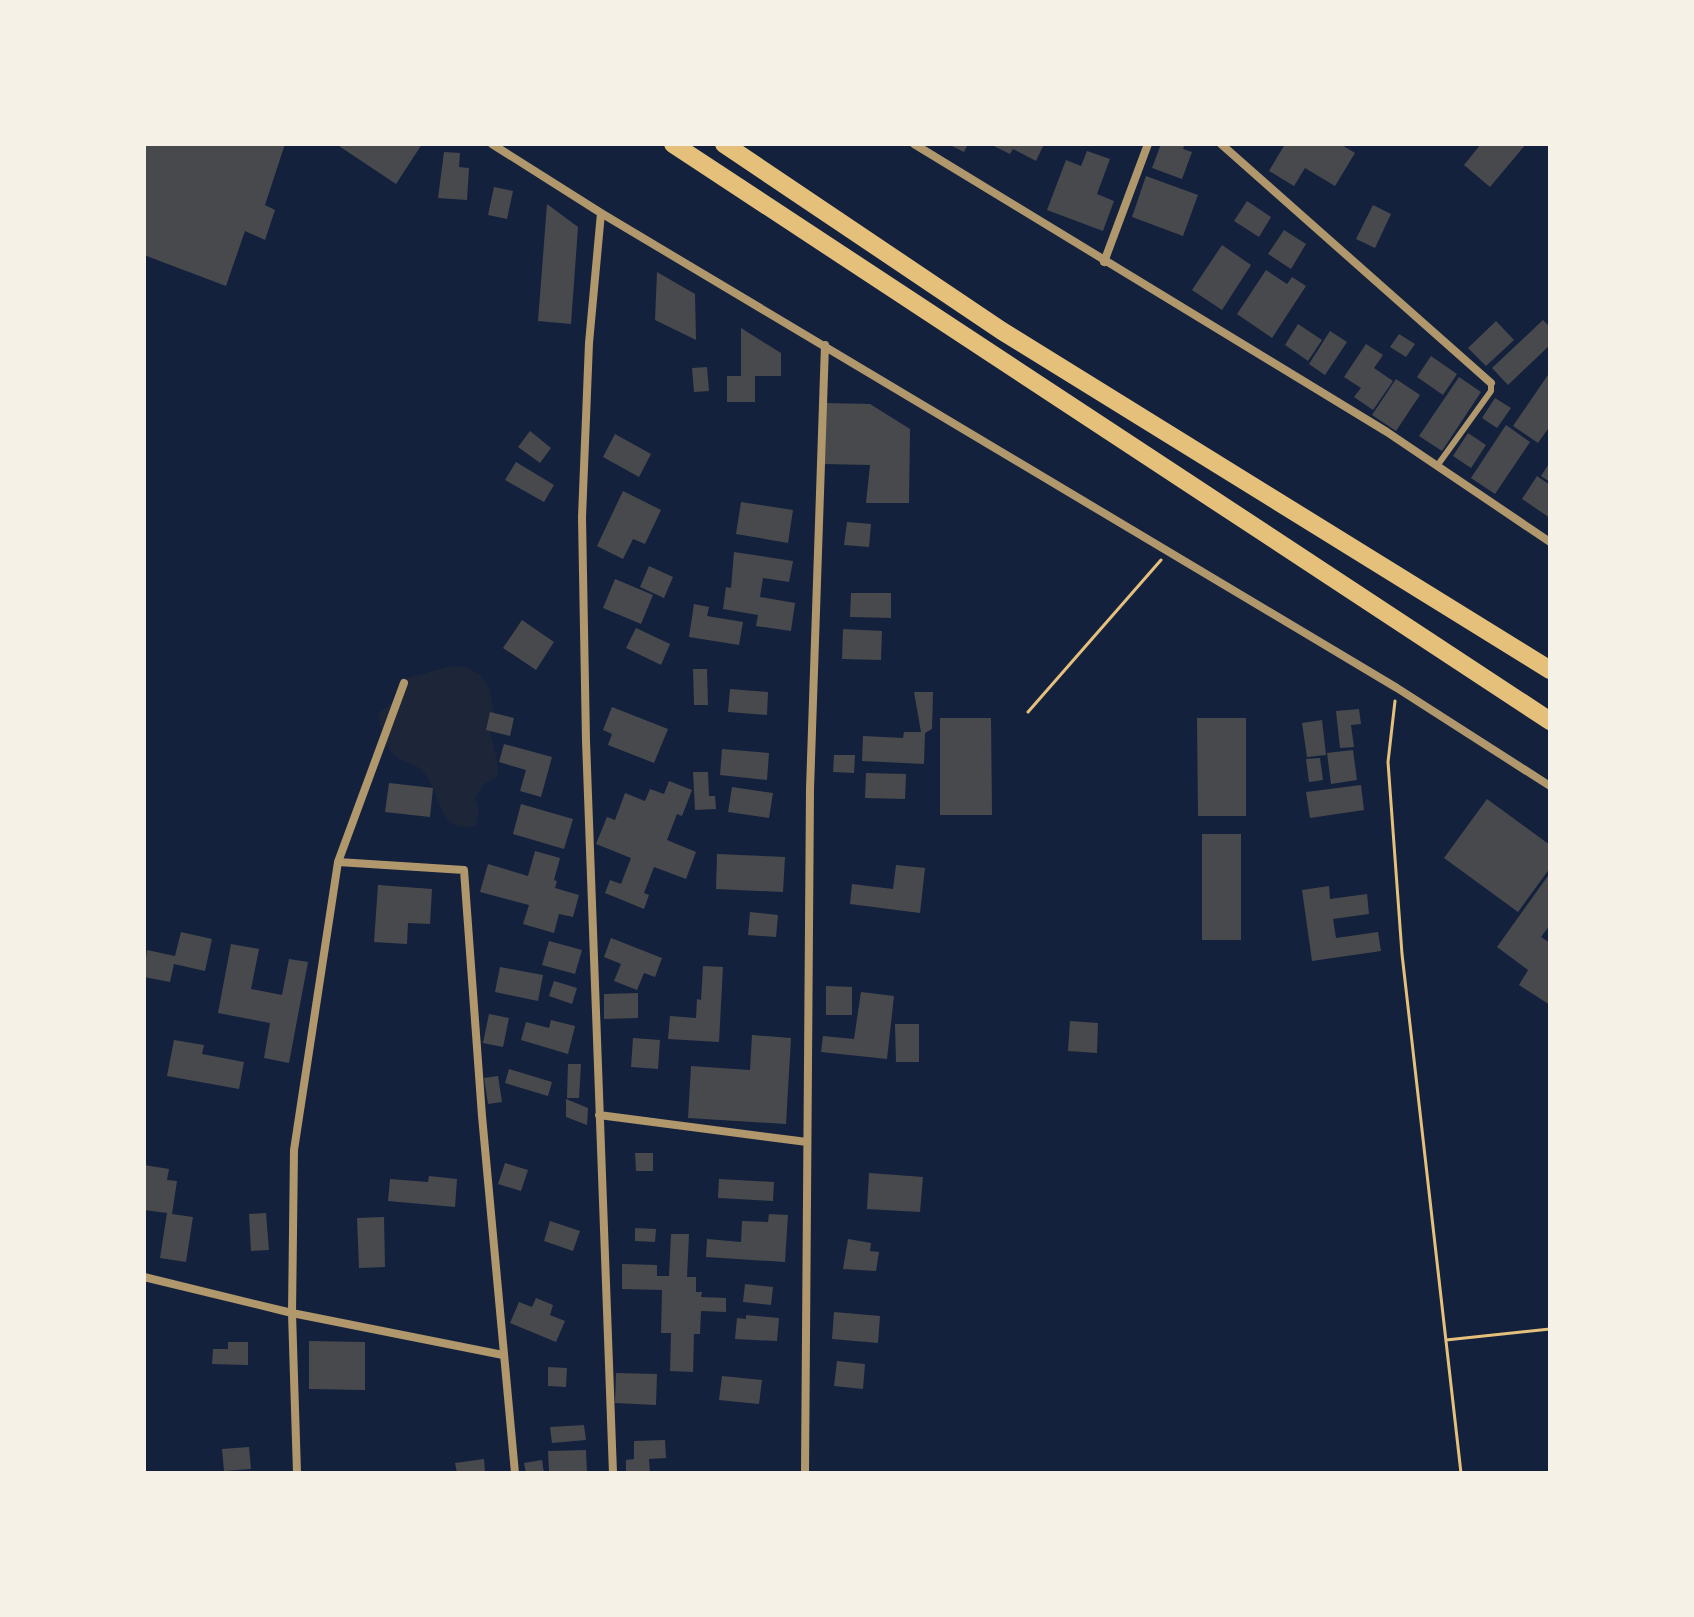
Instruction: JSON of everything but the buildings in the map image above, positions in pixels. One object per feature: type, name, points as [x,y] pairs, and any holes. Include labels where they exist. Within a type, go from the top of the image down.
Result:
[{"type":"highway","points":[[673,144],[1550,721]]},
{"type":"highway","points":[[724,144],[1002,331],[1550,670]]},
{"type":"street","points":[[492,144],[601,213],[1397,688],[1550,786]]},
{"type":"street","points":[[914,144],[1387,432],[1550,542]]},
{"type":"street","points":[[1104,262],[1148,144]]},
{"type":"street","points":[[1221,144],[1491,383]]},
{"type":"street","points":[[601,213],[589,343],[582,517],[586,741],[613,1473]]},
{"type":"street","points":[[805,1473],[810,789],[825,345]]},
{"type":"street","points":[[297,1473],[292,1313],[294,1150],[338,862],[404,683]]},
{"type":"street","points":[[338,862],[464,870],[515,1473]]},
{"type":"street","points":[[599,1115],[807,1142]]},
{"type":"street","points":[[144,1277],[292,1313],[503,1355]]},
{"type":"lane","points":[[1437,466],[1491,391],[1491,383]]},
{"type":"path","points":[[1028,712],[1169,552]]},
{"type":"path","points":[[1397,688],[1388,762],[1402,954],[1461,1473]]},
{"type":"path","points":[[1446,1340],[1550,1329]]},
{"type":"shaded area","points":[[452,666],[467,667],[480,675],[489,687],[495,717],[490,731],[498,776],[484,784],[475,797],[479,812],[476,826],[463,827],[447,819],[425,774],[397,757],[388,747],[378,713],[390,705],[407,678]]}]
